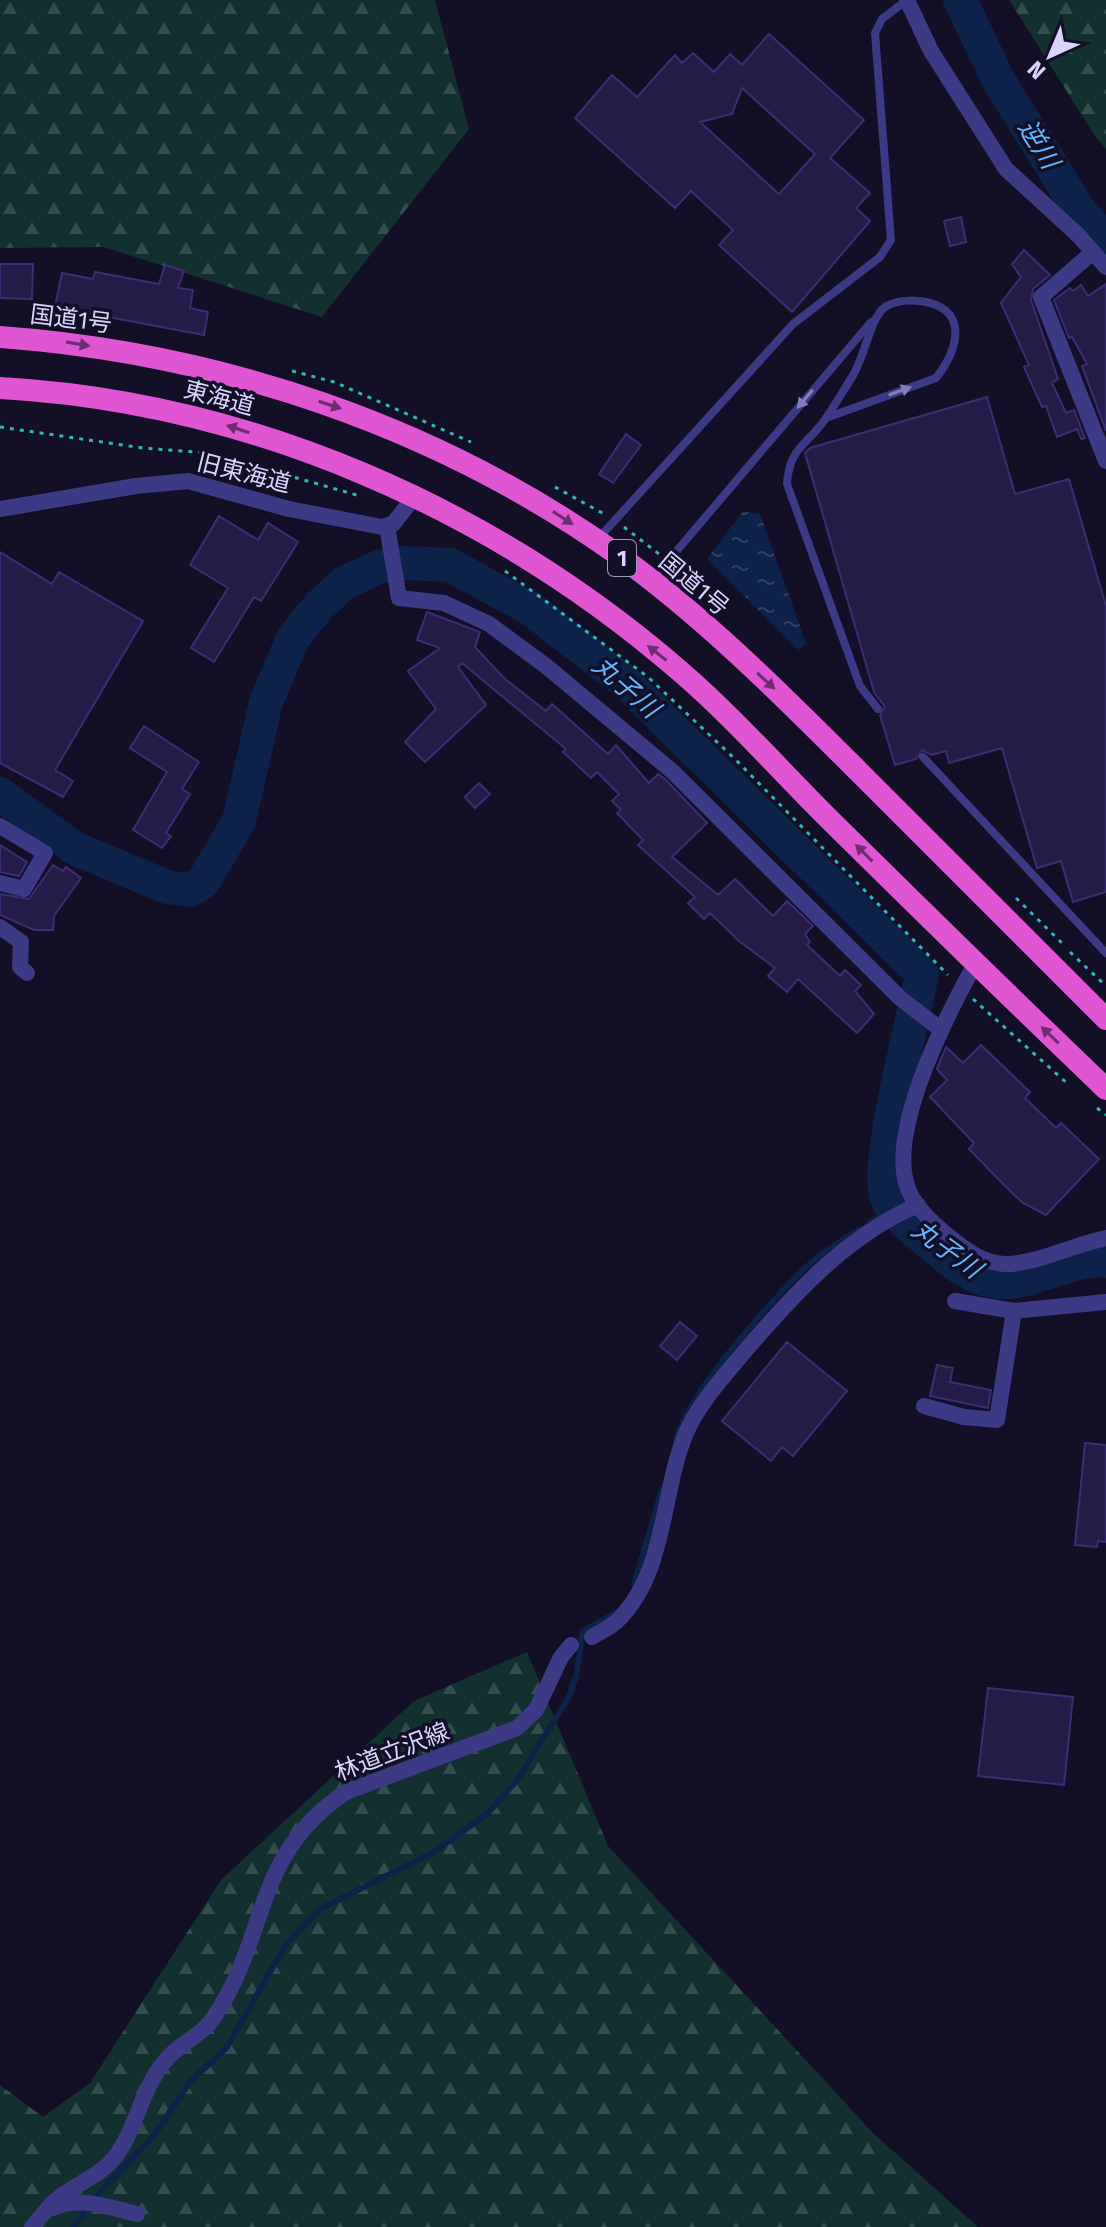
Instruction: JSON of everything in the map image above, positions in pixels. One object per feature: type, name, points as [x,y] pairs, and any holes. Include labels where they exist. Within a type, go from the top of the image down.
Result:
[{"type":"highway","name":"国道1号","points":[[0,337],[65,342],[181,362],[337,406],[477,469],[596,540],[691,612],[795,708],[1106,1019]]},
{"type":"highway","name":"東海道","points":[[0,388],[53,391],[116,401],[221,424],[321,456],[415,496]]},
{"type":"highway","name":"1","points":[[415,496],[522,554],[593,602],[682,672],[975,964],[1106,1089]]},
{"type":"street","points":[[907,0],[931,51],[1006,169],[1106,267]]},
{"type":"street","points":[[1093,252],[1041,297],[1106,461]]},
{"type":"street","name":"旧東海道","points":[[0,509],[136,486],[188,481],[289,509],[387,526]]},
{"type":"street","points":[[415,496],[393,524],[387,526],[399,598],[444,603],[489,624],[546,666],[672,771],[904,1001],[937,1027]]},
{"type":"street","points":[[0,826],[45,853],[24,889],[0,883]]},
{"type":"street","points":[[0,927],[21,942],[20,967],[27,973]]},
{"type":"street","points":[[975,964],[937,1027],[914,1097],[907,1129],[906,1177],[913,1207],[971,1254],[1003,1264],[1026,1261],[1073,1244],[1106,1238]]},
{"type":"street","points":[[592,1637],[617,1621],[638,1591],[654,1555],[685,1436],[707,1398],[779,1310],[829,1263],[877,1226],[913,1207]]},
{"type":"street","points":[[955,1301],[1014,1311],[1106,1302]]},
{"type":"street","points":[[924,1406],[964,1417],[997,1420],[1014,1311]]},
{"type":"street","name":"林道立沢線","points":[[32,2227],[57,2200],[99,2173],[114,2158],[129,2134],[156,2072],[179,2047],[197,2036],[219,2009],[279,1862],[299,1830],[322,1808],[346,1792],[517,1728],[536,1710],[561,1657],[571,1645]]},
{"type":"street","points":[[44,2213],[56,2205],[81,2203],[137,2214]]},
{"type":"lane","points":[[596,540],[793,324],[880,257],[891,240],[875,33],[882,19],[907,0]]},
{"type":"lane","points":[[652,581],[887,306],[909,300],[940,305],[953,317],[956,338],[947,365],[936,378],[826,418]]},
{"type":"lane","points":[[874,318],[865,354],[826,418],[793,454],[787,484],[860,686],[878,709]]},
{"type":"lane","points":[[923,757],[1106,953]]},
{"type":"path","points":[[290,370],[334,382],[444,427],[484,449]]},
{"type":"path","points":[[551,485],[615,520],[668,561],[702,594]]},
{"type":"path","points":[[1008,890],[1106,986]]},
{"type":"green space","points":[[0,0],[435,0],[469,129],[322,317],[104,247],[0,248]]},
{"type":"green space","points":[[1009,0],[1106,0],[1106,149],[1095,136]]},
{"type":"green space","points":[[527,1652],[608,1846],[873,2133],[978,2227],[0,2227],[0,2085],[43,2117],[90,2083],[221,1880],[414,1701]]},
{"type":"water","points":[[743,511],[760,514],[806,643],[798,650],[707,559]]},
{"type":"building","points":[[769,34],[864,120],[830,158],[870,193],[856,208],[870,221],[792,312],[719,245],[733,230],[691,191],[675,208],[575,118],[612,75],[637,97],[675,55],[682,63],[693,53],[714,72],[730,54],[742,65]],"holes":[[[742,88],[815,154],[779,194],[700,122],[732,114]]]},
{"type":"building","points":[[961,217],[966,242],[950,246],[944,221]]},
{"type":"building","points":[[1024,250],[1050,275],[1033,289],[1031,300],[1058,379],[1052,383],[1066,413],[1074,410],[1085,438],[1081,439],[1077,429],[1057,437],[1046,406],[1042,407],[1024,367],[1029,365],[1001,303],[1021,277],[1012,264]]},
{"type":"building","points":[[0,264],[33,264],[32,299],[0,298]]},
{"type":"building","points":[[165,265],[184,271],[178,288],[193,290],[190,308],[208,312],[204,335],[55,307],[62,273],[93,279],[95,272],[159,284]]},
{"type":"building","points":[[1106,284],[1106,431],[1082,366],[1087,364],[1072,337],[1069,338],[1054,300],[1070,288],[1073,291],[1081,285],[1088,296]]},
{"type":"building","points":[[987,397],[1015,494],[1069,479],[1106,606],[1106,892],[1073,902],[1061,861],[1037,868],[1002,748],[949,763],[946,751],[931,755],[922,750],[916,759],[895,765],[880,715],[885,707],[874,692],[805,453],[810,448]]},
{"type":"building","points":[[626,434],[641,445],[613,483],[599,474]]},
{"type":"building","points":[[219,516],[258,540],[268,523],[298,542],[261,601],[254,597],[214,662],[191,648],[228,588],[190,565]]},
{"type":"building","points":[[0,552],[52,584],[59,572],[143,621],[55,770],[73,781],[63,797],[0,763]]},
{"type":"building","points":[[427,612],[480,632],[475,647],[505,679],[546,711],[552,704],[608,754],[616,745],[649,783],[658,774],[665,779],[707,823],[672,857],[718,895],[735,879],[773,916],[787,901],[813,926],[805,934],[810,942],[807,945],[840,976],[845,970],[861,985],[855,991],[874,1014],[857,1033],[798,979],[787,992],[768,976],[775,968],[739,941],[710,913],[704,919],[688,903],[695,897],[638,845],[643,840],[617,813],[621,810],[612,801],[619,794],[597,772],[591,778],[563,752],[566,749],[462,663],[458,667],[486,705],[425,762],[405,742],[436,709],[408,671],[440,648],[417,640]]},
{"type":"building","points":[[144,726],[199,762],[182,789],[190,794],[166,833],[171,836],[162,848],[133,830],[167,772],[130,748]]},
{"type":"building","points":[[479,783],[490,794],[475,808],[465,797]]},
{"type":"building","points":[[0,845],[27,862],[19,876],[0,872]]},
{"type":"building","points":[[53,865],[63,871],[66,867],[81,878],[54,916],[53,930],[34,930],[0,915],[0,894],[29,899]]},
{"type":"building","points":[[981,1045],[1030,1092],[1025,1098],[1056,1128],[1061,1123],[1099,1159],[1046,1215],[1023,1203],[1004,1185],[969,1149],[974,1143],[930,1097],[947,1080],[937,1069],[946,1047],[963,1063]]},
{"type":"building","points":[[680,1322],[697,1336],[677,1360],[660,1346]]},
{"type":"building","points":[[787,1342],[847,1391],[793,1456],[782,1447],[771,1461],[722,1421]]},
{"type":"building","points":[[937,1365],[953,1368],[950,1382],[991,1390],[988,1408],[930,1396]]},
{"type":"building","points":[[1085,1443],[1106,1445],[1106,1542],[1098,1541],[1097,1547],[1075,1545]]},
{"type":"building","points":[[988,1688],[1073,1697],[1064,1785],[978,1776]]},
{"type":"waterway","name":"逆川","points":[[960,0],[999,81],[1081,213],[1106,239]]},
{"type":"waterway","name":"丸子川","points":[[0,794],[74,848],[167,887],[190,890],[203,882],[239,821],[266,702],[293,638],[319,606],[344,583],[379,567],[403,563],[450,565],[531,609],[625,682],[922,974],[886,1153],[886,1196],[901,1218],[957,1266],[990,1281],[1012,1282],[1079,1263],[1106,1261]]},
{"type":"waterway","points":[[870,1222],[892,1208]]},
{"type":"waterway","points":[[676,1440],[697,1396],[737,1342],[782,1291],[819,1256],[860,1229]]},
{"type":"waterway","points":[[634,1585],[662,1489]]},
{"type":"waterway","points":[[74,2227],[92,2201],[155,2134],[189,2083],[227,2047],[286,1944],[320,1909],[432,1853],[487,1814],[517,1780],[569,1697],[576,1676],[583,1631],[617,1612]]}]
